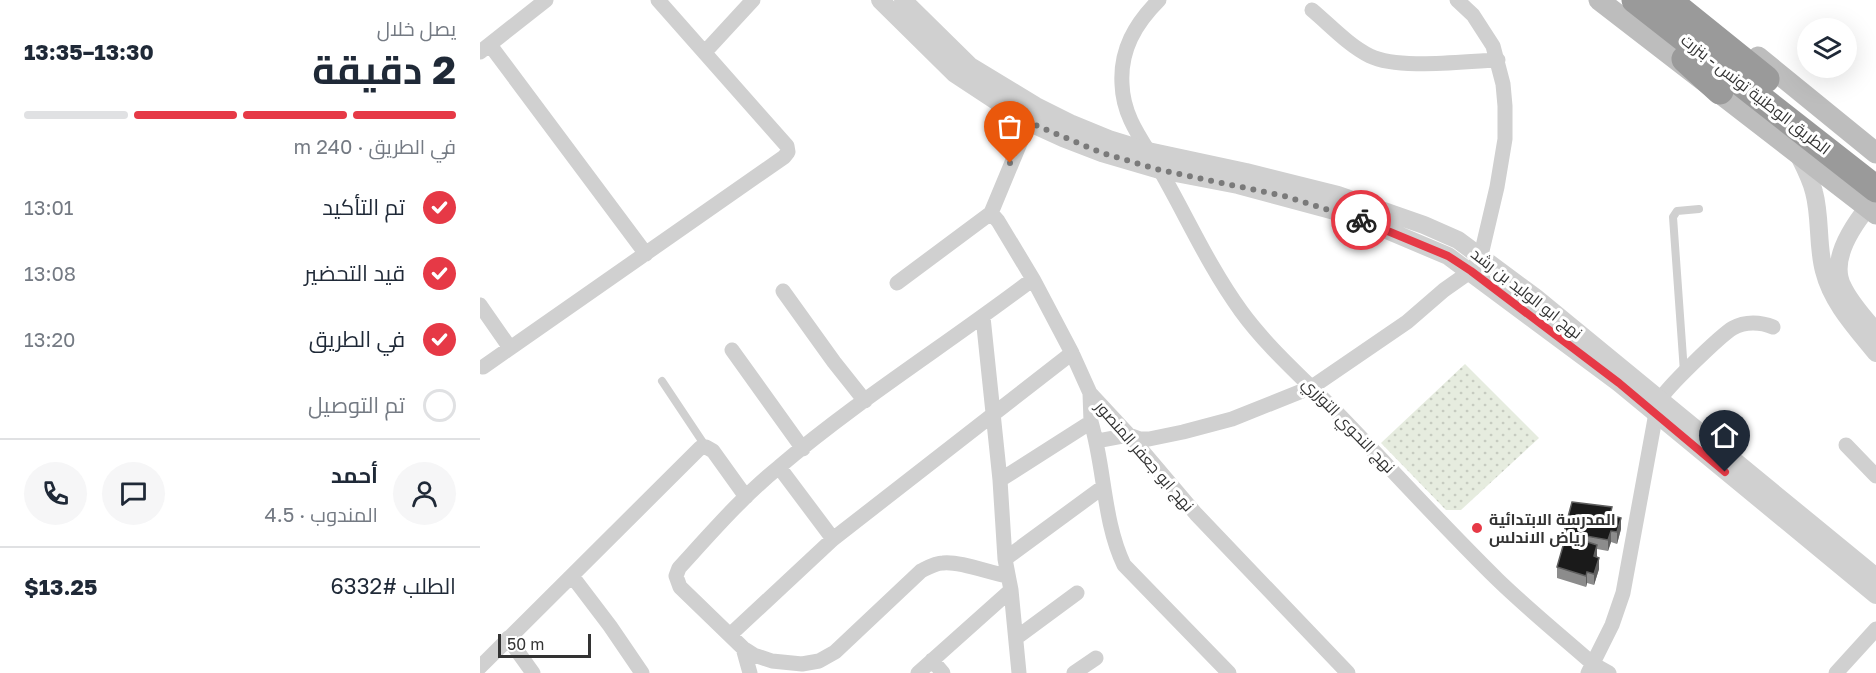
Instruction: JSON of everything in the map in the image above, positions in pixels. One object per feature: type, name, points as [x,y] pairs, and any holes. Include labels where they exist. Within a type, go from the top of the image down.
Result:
[{"type":"highway","points":[[1619,0],[1720,91]]},
{"type":"highway","name":"الطريق الوطنية تونس - بنزرت","points":[[1635,0],[1873,203]]},
{"type":"highway","name":"الطريق الوطنية تونس - بنزرت","points":[[1668,0],[1876,168]]},
{"type":"main road","points":[[1599,0],[1795,150],[1873,203]]},
{"type":"main road","points":[[1687,0],[1876,153]]},
{"type":"street","points":[[546,0],[485,48],[646,254]]},
{"type":"street","points":[[483,367],[788,152],[787,146],[658,0]]},
{"type":"street","points":[[705,52],[753,0]]},
{"type":"street","name":"نهج ابو الوليد بن رشد","points":[[881,0],[955,74],[1102,153],[1160,170],[1272,194],[1330,210],[1412,240],[1448,256],[1658,406],[1876,577]]},
{"type":"street","name":"نهج ابو الوليد بن رشد","points":[[903,0],[970,66],[1032,114],[1148,151],[1293,182],[1338,195],[1424,225],[1458,240],[1481,255],[1876,596]]},
{"type":"street","name":"نهج النحوي التوزري","points":[[1159,0],[1132,33],[1125,51],[1122,68],[1124,105],[1130,122],[1160,170],[1204,253],[1241,312],[1258,334],[1498,581],[1591,669],[1608,673]]},
{"type":"street","points":[[1097,441],[1129,435],[1149,439],[1183,432],[1232,419],[1312,387],[1407,322],[1444,290],[1471,271],[1481,255],[1497,187],[1505,139],[1505,106],[1498,60],[1486,32],[1457,0]]},
{"type":"street","points":[[1312,10],[1356,47],[1385,61],[1403,63],[1498,60]]},
{"type":"street","points":[[897,283],[991,213],[1032,114]]},
{"type":"street","points":[[1795,150],[1811,180],[1815,194],[1822,261],[1829,285],[1842,309],[1876,353]]},
{"type":"street","points":[[1873,203],[1847,239],[1842,250],[1839,269],[1843,288],[1876,332]]},
{"type":"street","name":"نهج ابو جعفر المنصور","points":[[991,213],[1033,279],[1090,393],[1196,514],[1348,673]]},
{"type":"street","points":[[1009,583],[957,564],[942,563],[931,566],[921,571],[835,652],[819,661],[802,664],[772,661],[754,655],[743,648],[680,587],[676,576],[679,568],[746,497],[779,467],[865,401],[1033,279]]},
{"type":"street","points":[[783,291],[865,401]]},
{"type":"street","points":[[480,305],[510,348]]},
{"type":"street","points":[[983,317],[1000,480],[1005,559],[1019,673]]},
{"type":"street","points":[[1591,669],[1612,625],[1623,593],[1658,406],[1684,373],[1734,328],[1752,323],[1773,327]]},
{"type":"street","points":[[732,350],[803,449]]},
{"type":"street","points":[[731,634],[833,539],[1072,353]]},
{"type":"street","points":[[1090,393],[1091,422],[1097,441],[1103,487],[1116,547],[1124,565],[1229,673]]},
{"type":"street","points":[[1000,480],[1091,422]]},
{"type":"street","points":[[1846,445],[1876,476]]},
{"type":"street","points":[[480,667],[700,448],[706,447],[713,451],[746,497]]},
{"type":"street","points":[[779,467],[833,539]]},
{"type":"street","points":[[1005,559],[1103,487]]},
{"type":"street","points":[[572,576],[642,673]]},
{"type":"street","points":[[918,673],[1009,583]]},
{"type":"street","points":[[1016,638],[1077,593]]},
{"type":"street","points":[[1836,673],[1876,628]]},
{"type":"street","points":[[508,638],[532,673]]},
{"type":"street","points":[[743,648],[750,673]]},
{"type":"street","points":[[1074,673],[1096,658]]},
{"type":"street","points":[[932,660],[943,673]]},
{"type":"lane","points":[[1684,373],[1673,217],[1677,211],[1699,209]]},
{"type":"lane","points":[[662,381],[706,447]]},
{"type":"shaded area","points":[[1465,364],[1539,438],[1461,510],[1446,510],[1381,443]]},
{"type":"building","points":[[1572,502],[1612,507],[1610,515],[1621,518],[1617,532],[1611,531],[1608,540],[1564,532]]},
{"type":"building","points":[[1575,538],[1597,545],[1594,556],[1599,558],[1594,574],[1587,572],[1586,576],[1557,567],[1565,539],[1574,542]]},
{"type":"way so far","points":[[1010,163],[1028,122],[1102,153],[1160,170],[1284,196],[1361,220]]},
{"type":"place","name":"المدرسة الابتدائية رياض الاندلس","points":[[1477,528]]},
{"type":"route","points":[[1361,220],[1448,256],[1471,271],[1619,383],[1725,472]]}]
